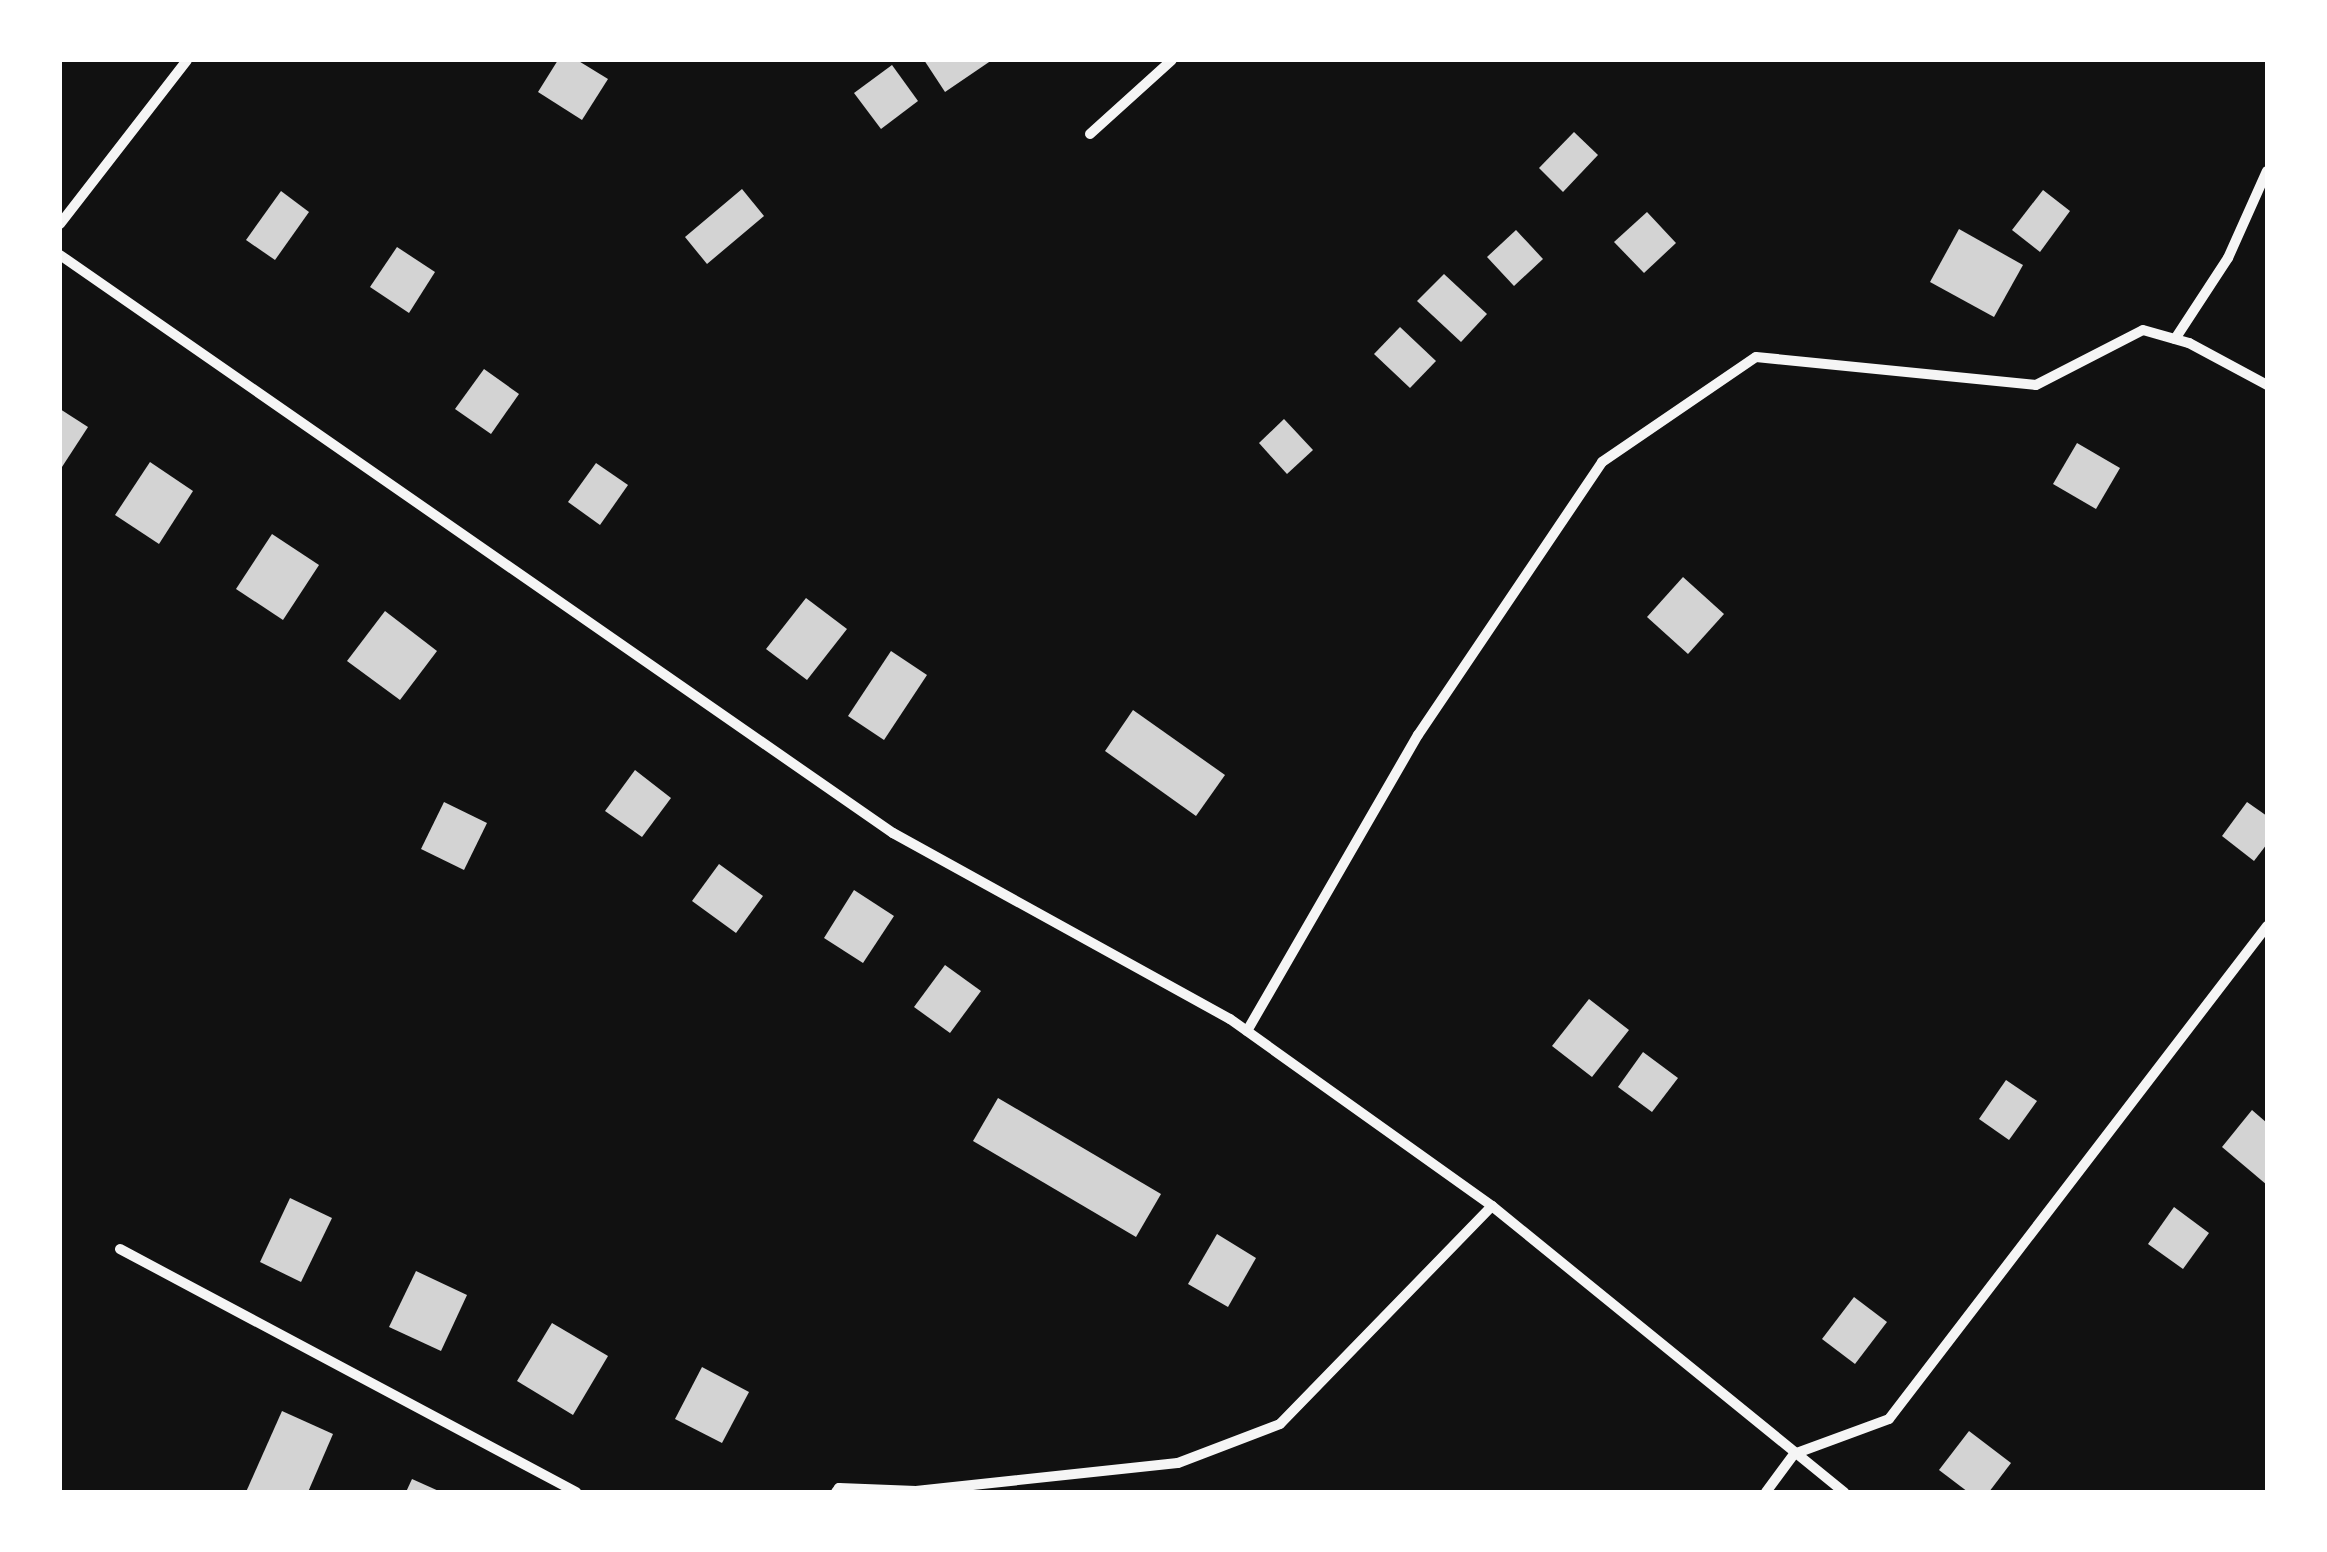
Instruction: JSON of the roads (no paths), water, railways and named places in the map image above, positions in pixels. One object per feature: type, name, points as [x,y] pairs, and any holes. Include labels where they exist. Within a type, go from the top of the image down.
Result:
[{"type":"street","points":[[60,224],[187,60]]},
{"type":"street","points":[[1090,134],[1172,60]]},
{"type":"street","points":[[2174,339],[2228,258],[2267,171]]},
{"type":"street","points":[[60,255],[893,833],[1247,1031],[1492,1206],[1844,1492]]},
{"type":"street","points":[[1247,1031],[1418,734],[1602,462],[1756,357],[2036,385],[2142,330],[2174,339],[2267,385]]},
{"type":"street","points":[[1766,1492],[1794,1454],[1888,1419],[2267,926]]},
{"type":"street","points":[[836,1492],[840,1488],[916,1491],[1178,1462],[1280,1424],[1492,1206]]},
{"type":"street","points":[[120,1249],[576,1492]]}]
